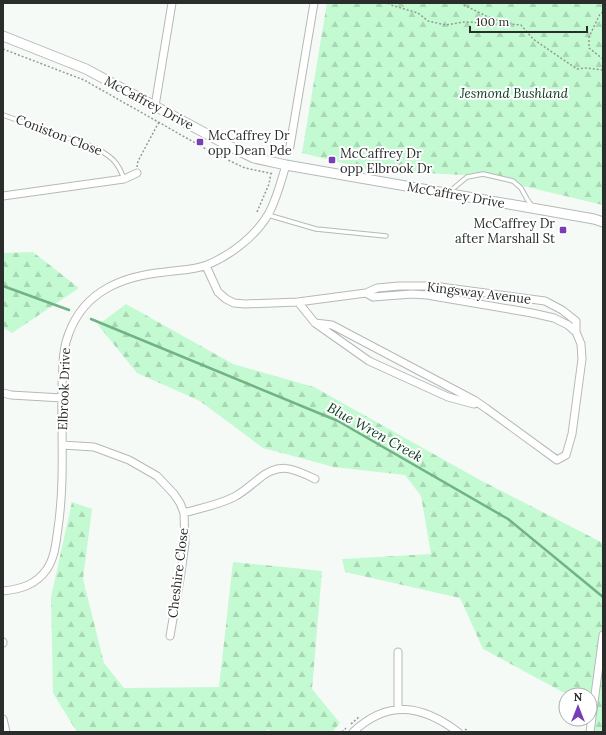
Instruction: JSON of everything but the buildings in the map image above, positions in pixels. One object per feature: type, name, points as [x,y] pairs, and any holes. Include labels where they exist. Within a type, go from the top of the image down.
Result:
[{"type":"main road","name":"McCaffrey Drive","points":[[3,36],[86,69],[254,158],[286,165],[535,208],[603,222]]},
{"type":"street","points":[[155,106],[172,3]]},
{"type":"street","points":[[290,146],[314,3]]},
{"type":"street","name":"Elbrook Drive","points":[[3,591],[21,589],[28,585],[47,569],[51,560],[57,537],[61,502],[64,352],[68,334],[78,315],[92,298],[102,290],[126,280],[154,273],[206,266],[239,246],[252,234],[268,214],[279,189],[286,165]]},
{"type":"street","points":[[3,196],[124,179],[137,174]]},
{"type":"street","name":"Kingsway Avenue","points":[[206,266],[218,292],[229,302],[245,304],[298,302],[366,293],[377,288],[399,286],[433,286],[544,301],[562,310],[576,321],[576,332],[581,344],[582,359],[572,434],[566,455],[557,460],[487,409],[439,381],[332,325],[315,323]]},
{"type":"street","name":"Kingsway Avenue","points":[[366,293],[373,297],[412,294],[426,295],[532,313],[554,318],[568,325],[576,332]]},
{"type":"street","name":"Kingsway Avenue","points":[[298,302],[315,323],[369,361],[448,397],[487,409]]},
{"type":"street","points":[[3,394],[62,398]]},
{"type":"street","name":"Cheshire Close","points":[[62,446],[94,446],[129,460],[157,476],[174,494],[184,513],[185,543],[170,636]]},
{"type":"street","points":[[184,513],[235,497],[268,472],[276,469],[292,469],[315,479]]},
{"type":"street","points":[[590,732],[603,635]]},
{"type":"street","points":[[398,652],[398,709]]},
{"type":"street","points":[[353,732],[363,722],[380,714],[398,709],[428,714],[458,732]]},
{"type":"street","points":[[3,718],[6,732]]},
{"type":"lane","name":"Coniston Close","points":[[3,115],[96,148],[108,154],[117,162],[124,179]]},
{"type":"lane","points":[[447,193],[467,177],[484,174],[512,181],[521,188],[527,200],[535,208]]},
{"type":"lane","points":[[268,214],[316,229],[386,236]]},
{"type":"path","points":[[388,3],[418,13],[428,21],[446,25],[464,22],[488,23],[502,25],[503,27],[509,24]]},
{"type":"path","points":[[460,3],[486,16],[509,24],[521,25],[533,39],[577,69],[586,68],[603,70]]},
{"type":"path","points":[[603,12],[600,14],[589,37],[589,48],[603,59]]},
{"type":"path","points":[[3,49],[84,80],[213,153],[245,168],[274,174]]},
{"type":"path","points":[[137,174],[138,161],[159,122]]},
{"type":"path","points":[[257,212],[269,184],[271,174]]},
{"type":"green space","name":"Jesmond Bushland","points":[[327,3],[603,3],[603,205],[481,176],[370,170],[302,153]]},
{"type":"green space","points":[[33,252],[79,288],[12,333],[3,328],[3,253]]},
{"type":"green space","points":[[126,304],[233,364],[314,387],[480,480],[603,543],[603,732],[592,732],[592,727],[598,727],[598,687],[558,687],[558,690],[483,649],[460,598],[345,572],[342,559],[431,554],[421,496],[405,475],[334,467],[263,448],[200,401],[137,373],[98,325]]},
{"type":"green space","points":[[72,502],[92,509],[83,579],[104,663],[124,688],[219,687],[233,562],[322,571],[312,689],[340,723],[332,732],[270,732],[268,729],[265,732],[77,732],[53,693],[51,597]]},
{"type":"waterway","name":"Blue Wren Creek","points":[[3,286],[69,310]]},
{"type":"waterway","name":"Blue Wren Creek","points":[[91,319],[338,421],[508,519],[603,597]]},
{"type":"place","name":"McCaffrey Dr opp Dean Pde","points":[[200,142]]},
{"type":"place","name":"McCaffrey Dr opp Elbrook Dr","points":[[332,160]]},
{"type":"place","name":"McCaffrey Dr after Marshall St","points":[[563,230]]}]
